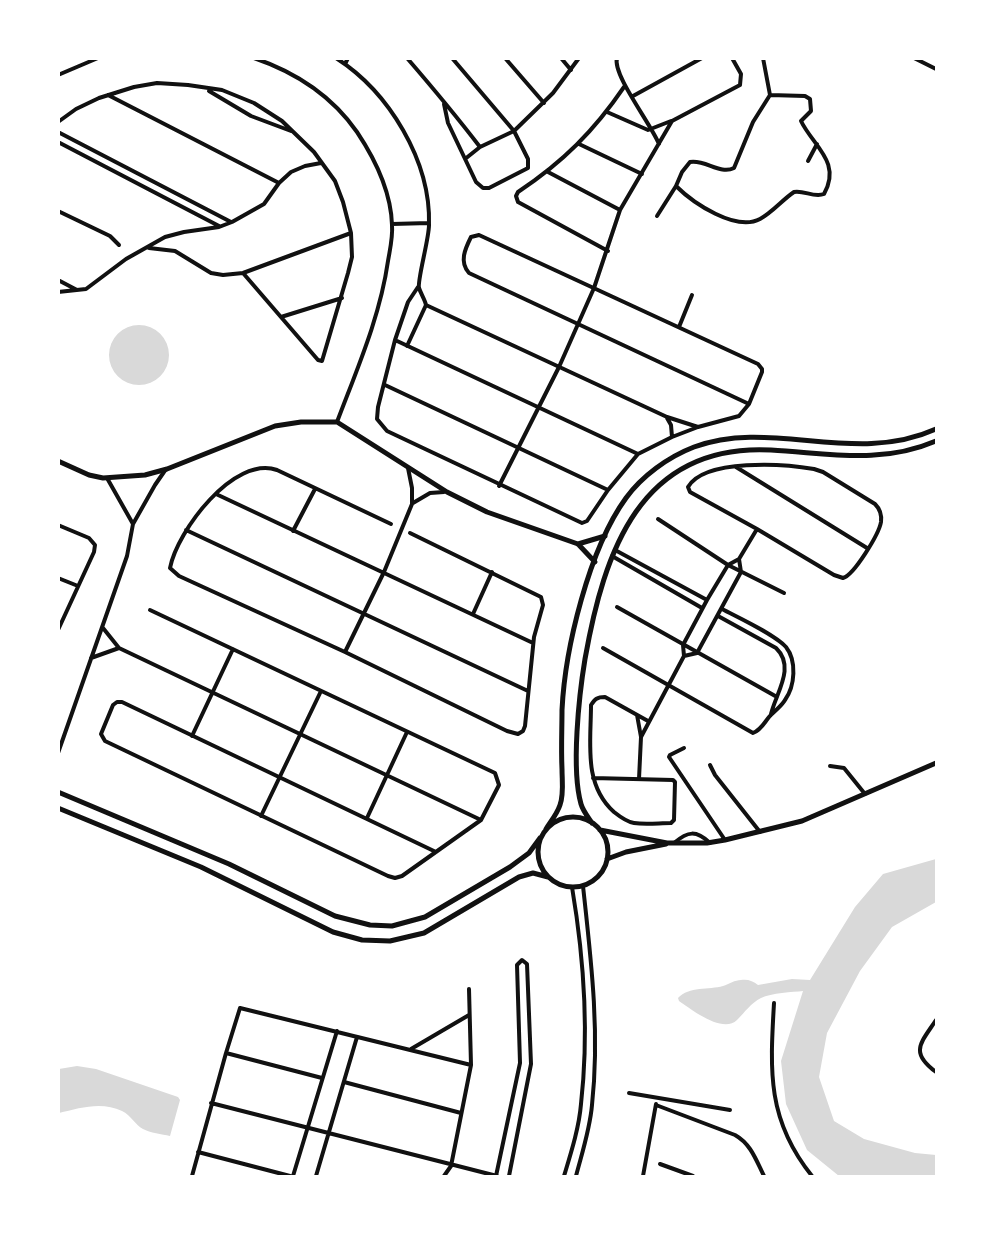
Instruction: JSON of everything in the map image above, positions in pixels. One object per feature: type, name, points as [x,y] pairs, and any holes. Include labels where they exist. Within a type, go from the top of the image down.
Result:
[{"type":"main road","points":[[58,462],[88,475],[107,478],[146,475],[167,469],[275,426],[301,422],[337,422],[447,492],[487,512],[578,544],[595,562]]},
{"type":"main road","points":[[58,792],[229,864],[335,916],[370,925],[392,927],[425,917],[510,867],[529,853],[557,812],[562,796],[562,707],[573,635],[584,595],[605,536],[627,497],[651,472],[679,454],[732,438],[868,445],[906,439],[936,429]]},
{"type":"main road","points":[[540,838],[537,852],[540,866],[559,884],[572,887],[583,886],[603,871],[607,859],[607,844],[600,830],[584,811],[579,790],[578,717],[583,675],[597,598],[613,553],[637,509],[662,483],[676,472],[713,455],[746,449],[855,457],[900,451],[936,441]]},
{"type":"main road","points":[[651,472],[662,483]]},
{"type":"main road","points":[[578,544],[605,536]]},
{"type":"main road","points":[[584,595],[597,598]]},
{"type":"main road","points":[[600,830],[670,843],[710,843],[802,821],[936,763]]},
{"type":"main road","points":[[58,808],[201,867],[333,932],[362,940],[390,941],[424,933],[519,877],[533,873],[549,877]]},
{"type":"main road","points":[[546,829],[563,818],[573,817],[592,823]]},
{"type":"main road","points":[[607,859],[626,852],[670,843]]},
{"type":"street","points":[[58,75],[98,58]]},
{"type":"street","points":[[254,58],[300,79],[326,97],[350,122],[380,170],[390,204],[392,224],[379,307],[337,422]]},
{"type":"street","points":[[336,58],[363,79],[405,133],[427,193],[428,240],[418,287],[408,302],[395,340],[376,413],[381,425],[387,431],[499,486],[583,523],[587,521],[608,490],[638,454],[698,427],[739,416],[749,404],[762,372],[761,366],[479,235],[469,239],[463,260],[464,267],[469,273],[749,404]]},
{"type":"street","points":[[345,64],[348,58]]},
{"type":"street","points":[[407,58],[480,147]]},
{"type":"street","points":[[444,104],[448,123],[476,182],[486,189],[526,170],[529,162],[514,131],[452,58]]},
{"type":"street","points":[[505,58],[544,103]]},
{"type":"street","points":[[561,58],[571,70]]},
{"type":"street","points":[[465,159],[480,147],[514,131],[544,103],[579,58]]},
{"type":"street","points":[[617,58],[616,70],[624,87],[633,96],[653,129],[659,144]]},
{"type":"street","points":[[633,96],[702,58]]},
{"type":"street","points":[[607,112],[645,129],[653,129],[672,121],[738,87],[741,74],[732,58]]},
{"type":"street","points":[[657,216],[690,162],[699,161],[726,170],[734,168],[753,122],[770,95],[763,58]]},
{"type":"street","points":[[914,58],[936,69]]},
{"type":"street","points":[[58,123],[76,109],[108,95],[157,83],[222,90],[254,103],[282,121],[304,141],[334,181],[343,202],[351,233],[352,257],[342,298],[321,361],[243,273]]},
{"type":"street","points":[[608,250],[518,202],[516,198],[518,192],[548,172],[579,144],[607,112],[624,87]]},
{"type":"street","points":[[206,89],[251,116],[293,132]]},
{"type":"street","points":[[108,95],[279,183]]},
{"type":"street","points":[[676,186],[698,206],[713,213],[743,221],[759,220],[794,192],[819,196],[824,194],[830,171],[818,143],[801,122],[811,110],[809,97],[770,95]]},
{"type":"street","points":[[499,486],[559,368],[594,288],[620,210],[672,121]]},
{"type":"street","points":[[58,132],[232,222]]},
{"type":"street","points":[[58,142],[219,227]]},
{"type":"street","points":[[808,161],[818,143]]},
{"type":"street","points":[[579,144],[642,174]]},
{"type":"street","points":[[58,292],[86,289],[126,259],[165,237],[219,227],[232,222],[264,204],[279,183],[291,172],[305,166],[322,163]]},
{"type":"street","points":[[548,172],[620,210]]},
{"type":"street","points":[[58,211],[110,236],[118,245]]},
{"type":"street","points":[[392,224],[429,223]]},
{"type":"street","points":[[145,248],[175,251],[211,273],[223,275],[243,273],[351,233]]},
{"type":"street","points":[[58,280],[77,290]]},
{"type":"street","points":[[418,287],[426,305],[667,417],[698,427]]},
{"type":"street","points":[[679,327],[692,295]]},
{"type":"street","points":[[281,318],[342,298]]},
{"type":"street","points":[[407,346],[426,305]]},
{"type":"street","points":[[395,340],[638,454]]},
{"type":"street","points":[[385,384],[608,490]]},
{"type":"street","points":[[667,417],[672,437]]},
{"type":"street","points":[[754,465],[806,468],[823,472],[875,504],[880,510],[880,525],[850,575],[843,578],[834,575],[757,529],[688,490],[693,480],[701,474],[724,467],[754,465]]},
{"type":"street","points":[[345,652],[384,572],[412,504],[412,481],[408,467]]},
{"type":"street","points":[[736,467],[867,548]]},
{"type":"street","points":[[391,524],[270,468],[261,468],[239,477],[216,494],[193,518],[170,568],[173,572],[514,734],[519,734],[525,726],[533,643],[543,605],[541,597],[410,533]]},
{"type":"street","points":[[58,753],[127,556],[133,524],[155,484],[167,469]]},
{"type":"street","points":[[107,478],[133,524]]},
{"type":"street","points":[[293,531],[315,489]]},
{"type":"street","points":[[412,504],[430,493],[447,492]]},
{"type":"street","points":[[216,494],[533,643]]},
{"type":"street","points":[[658,519],[728,565],[784,593]]},
{"type":"street","points":[[58,525],[89,538],[95,545],[94,552],[59,629]]},
{"type":"street","points":[[641,737],[684,656],[683,645],[702,608],[728,565],[739,559],[757,529]]},
{"type":"street","points":[[186,530],[528,691]]},
{"type":"street","points":[[613,553],[633,560],[707,600]]},
{"type":"street","points":[[613,553],[630,566],[702,608]]},
{"type":"street","points":[[684,656],[697,653],[722,609],[741,572],[739,559]]},
{"type":"street","points":[[630,566],[633,560]]},
{"type":"street","points":[[473,614],[492,572]]},
{"type":"street","points":[[58,578],[78,586]]},
{"type":"street","points":[[617,607],[777,697]]},
{"type":"street","points":[[603,648],[753,733],[759,730],[785,700],[793,682],[790,654],[781,643],[722,609]]},
{"type":"street","points":[[150,610],[495,773],[499,785],[481,820],[436,852],[402,876],[395,878],[105,741],[100,735],[113,705],[119,702],[436,852]]},
{"type":"street","points":[[718,616],[776,648],[783,659],[783,685],[771,715]]},
{"type":"street","points":[[103,628],[119,648],[481,820]]},
{"type":"street","points":[[776,648],[781,643]]},
{"type":"street","points":[[91,658],[119,648]]},
{"type":"street","points":[[192,736],[233,649]]},
{"type":"street","points":[[261,816],[321,691]]},
{"type":"street","points":[[593,778],[673,780],[675,782],[674,820],[671,823],[632,823],[618,816],[598,795],[593,778],[591,705],[594,699],[605,697],[648,721]]},
{"type":"street","points":[[637,715],[641,737],[639,779]]},
{"type":"street","points":[[366,818],[407,732]]},
{"type":"street","points":[[684,748],[670,754],[669,757],[725,840]]},
{"type":"street","points":[[710,765],[715,775],[761,832]]},
{"type":"street","points":[[830,766],[844,768],[865,794]]},
{"type":"street","points":[[670,843],[690,833],[702,836],[710,843]]},
{"type":"street","points":[[576,1176],[592,1107],[596,1060],[595,1008],[583,886]]},
{"type":"street","points":[[564,1176],[581,1106],[585,1060],[580,934],[572,887]]},
{"type":"street","points":[[211,1103],[497,1176],[520,1064],[517,965],[522,960],[527,964],[531,1064],[508,1176]]},
{"type":"street","points":[[444,1176],[451,1166],[471,1065],[469,989]]},
{"type":"street","points":[[774,1003],[773,1090],[778,1116],[798,1159],[812,1176]]},
{"type":"street","points":[[192,1176],[238,1011],[242,1008],[471,1065]]},
{"type":"street","points":[[410,1050],[470,1015]]},
{"type":"street","points":[[936,1020],[919,1046],[920,1056],[936,1072]]},
{"type":"street","points":[[198,1152],[291,1176],[337,1031]]},
{"type":"street","points":[[316,1176],[357,1037]]},
{"type":"street","points":[[226,1053],[322,1078]]},
{"type":"street","points":[[585,1060],[596,1060]]},
{"type":"street","points":[[520,1064],[531,1064]]},
{"type":"street","points":[[344,1082],[460,1113]]},
{"type":"street","points":[[629,1093],[730,1110]]},
{"type":"street","points":[[643,1176],[657,1098]]},
{"type":"street","points":[[656,1105],[743,1140],[749,1146],[764,1176]]},
{"type":"street","points":[[660,1164],[693,1176]]},
{"type":"shaded area","points":[[133,325],[145,325],[156,330],[164,338],[169,355],[167,367],[156,380],[145,385],[133,385],[122,380],[114,372],[109,361],[109,349],[114,338],[122,330]]},
{"type":"shaded area","points":[[936,859],[936,902],[892,927],[860,971],[827,1033],[819,1077],[834,1121],[864,1139],[915,1153],[936,1155],[936,1176],[839,1176],[807,1150],[786,1104],[781,1061],[803,991],[765,996],[751,1005],[731,1024],[716,1023],[699,1015],[678,998],[688,992],[723,986],[739,980],[752,981],[758,985],[792,979],[810,980],[855,907],[883,874]]},
{"type":"shaded area","points":[[77,1066],[96,1069],[178,1097],[180,1100],[170,1136],[143,1129],[125,1113],[107,1106],[90,1106],[59,1113],[59,1069]]}]
